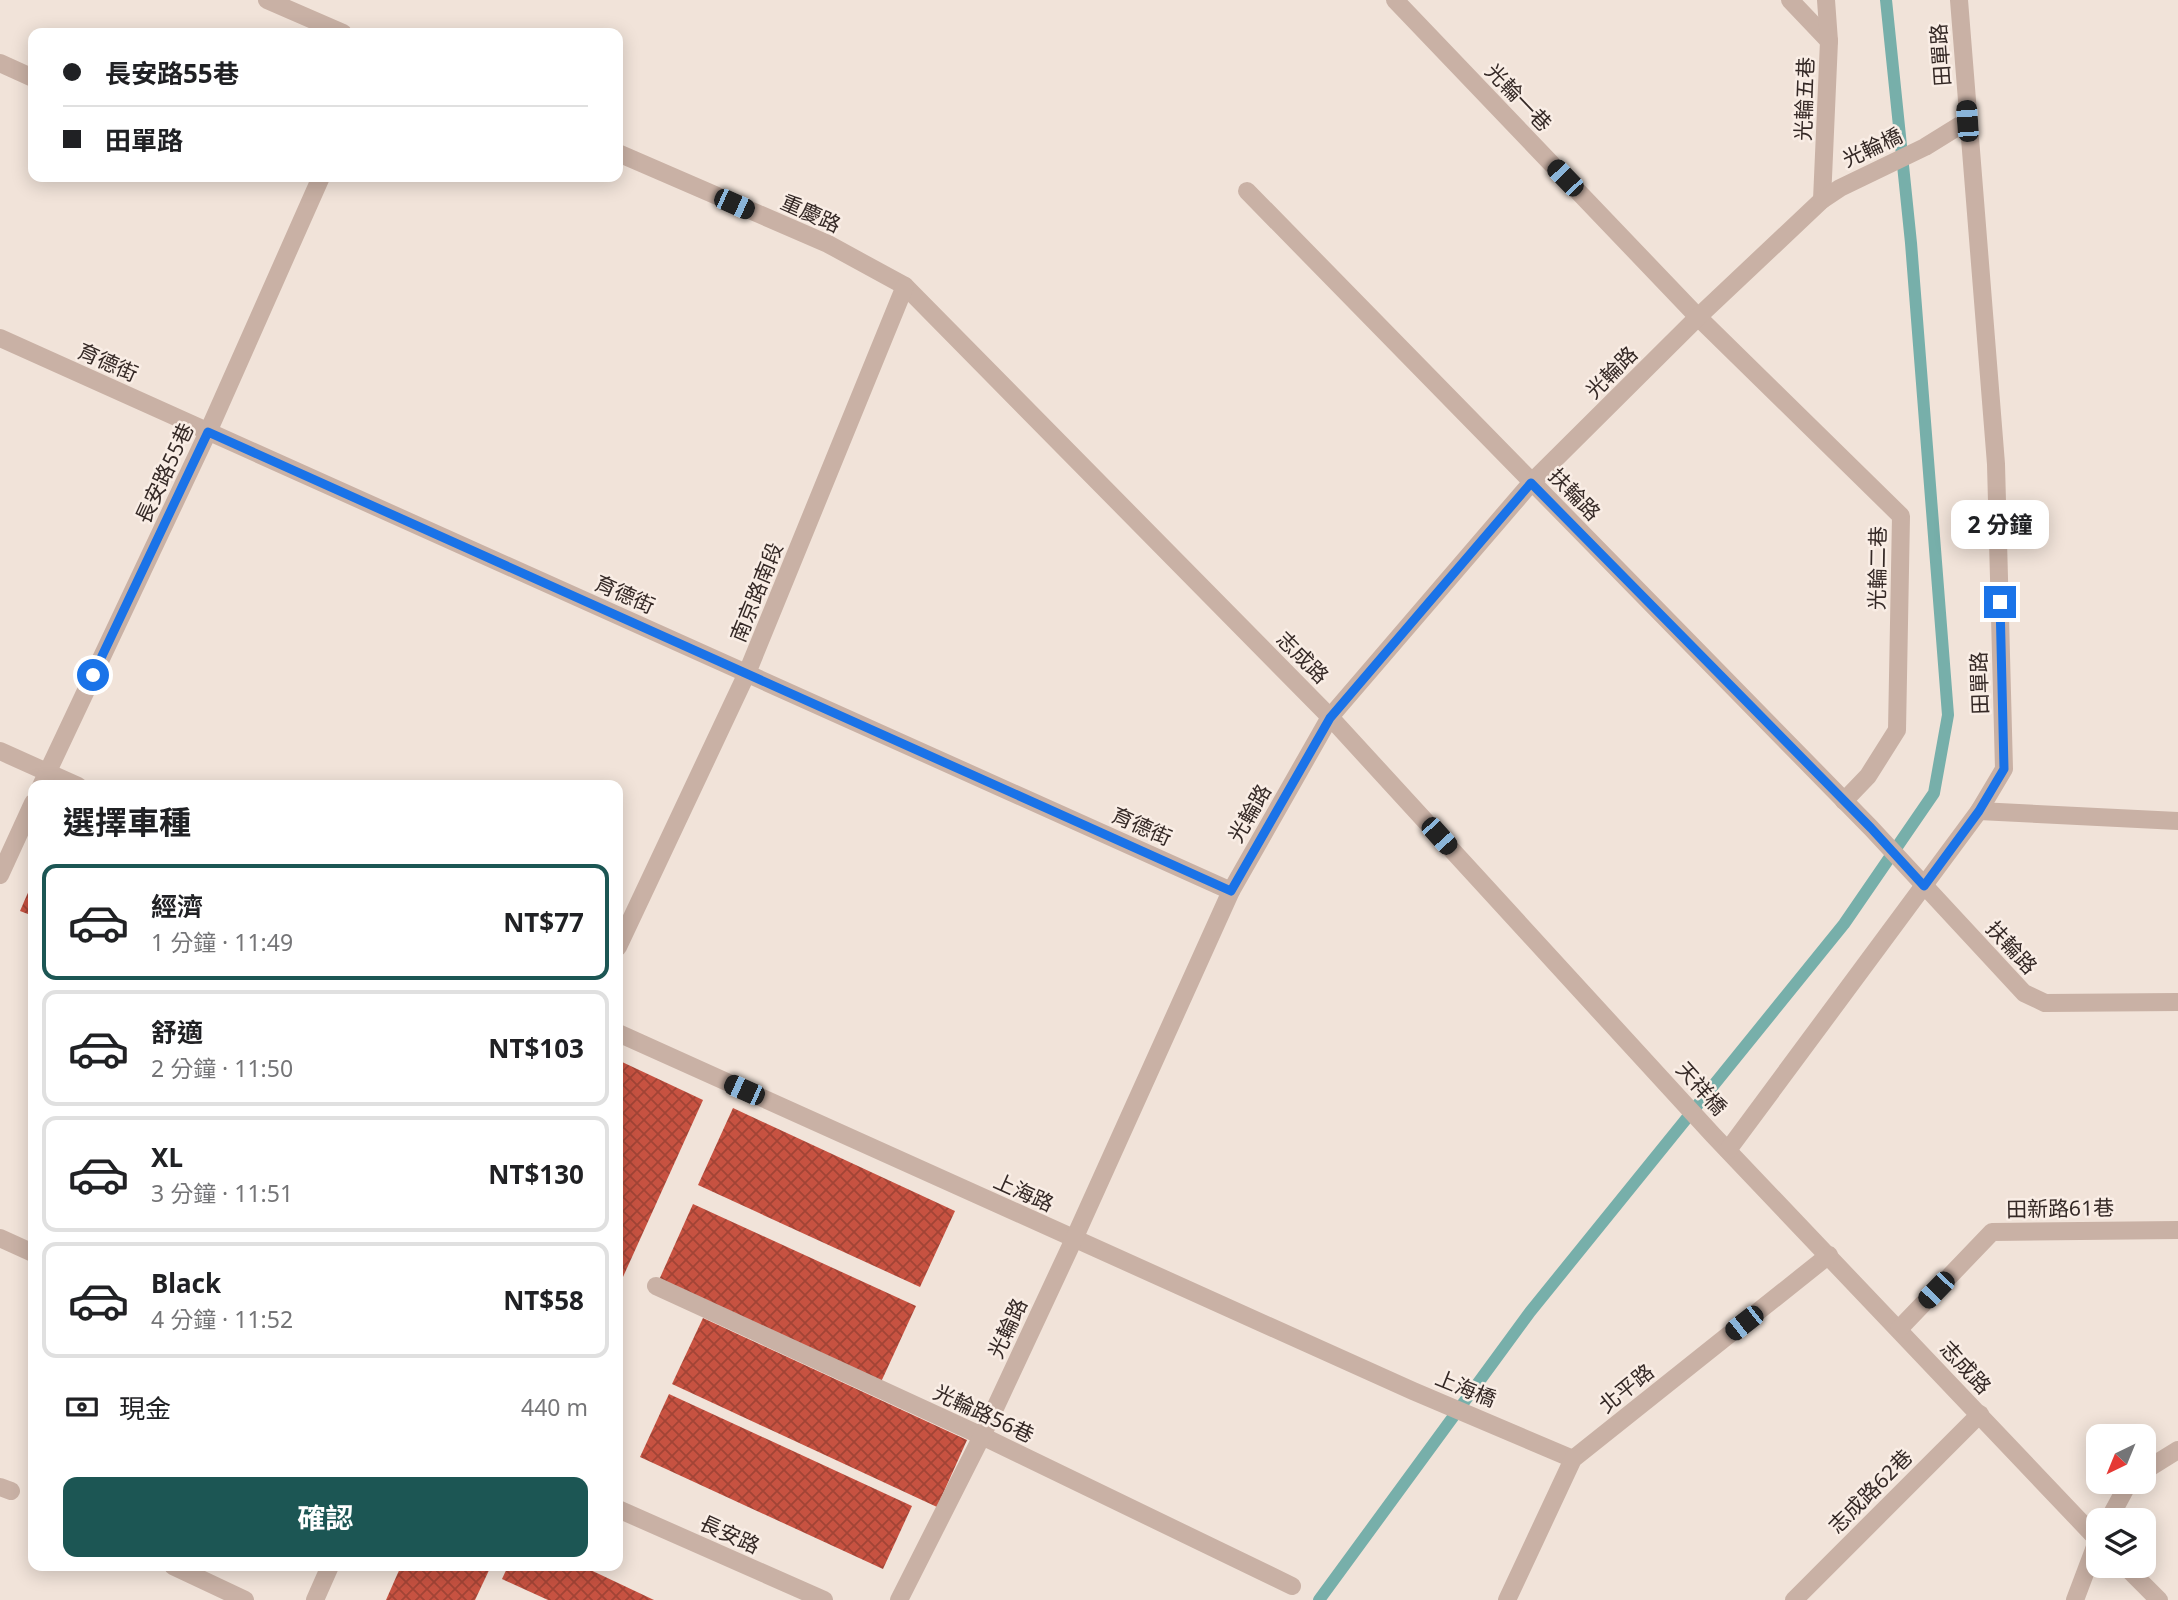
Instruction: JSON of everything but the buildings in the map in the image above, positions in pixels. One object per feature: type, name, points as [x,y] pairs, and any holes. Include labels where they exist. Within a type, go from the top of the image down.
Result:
[{"type":"street","points":[[267,0],[331,28]]},
{"type":"street","name":"光輪一巷","points":[[1395,0],[1698,317]]},
{"type":"street","points":[[1790,0],[1829,41]]},
{"type":"street","name":"光輪五巷","points":[[1822,200],[1829,41],[1825,0]]},
{"type":"street","name":"田單路","points":[[1728,1150],[1921,882],[1979,811],[2004,769],[1996,464],[1959,0]]},
{"type":"street","points":[[0,63],[28,77]]},
{"type":"street","name":"光輪橋","points":[[1840,188],[1925,147],[1967,121]]},
{"type":"street","name":"重慶路","points":[[623,155],[828,244],[905,286]]},
{"type":"street","name":"長安路55巷","points":[[44,779],[208,432],[319,182]]},
{"type":"street","name":"光輪路","points":[[899,1600],[982,1436],[1231,891],[1330,718],[1531,483],[1698,317],[1822,200],[1840,188]]},
{"type":"street","name":"扶輪路","points":[[1247,191],[1871,828],[2024,993],[2045,1003],[2178,1002]]},
{"type":"street","name":"南京路南段","points":[[623,936],[747,673],[905,286]]},
{"type":"street","name":"志成路","points":[[905,286],[1330,718],[1657,1072]]},
{"type":"street","name":"光輪二巷","points":[[1698,317],[1900,516],[1897,730],[1868,776],[1844,802]]},
{"type":"street","name":"育德街","points":[[0,338],[1231,891]]},
{"type":"street","points":[[0,751],[44,779]]},
{"type":"street","points":[[1979,811],[2178,821]]},
{"type":"street","points":[[0,875],[28,814]]},
{"type":"street","name":"上海路","points":[[623,1035],[1413,1391]]},
{"type":"street","name":"天祥橋","points":[[1657,1072],[1713,1135]]},
{"type":"street","name":"志成路","points":[[1713,1135],[2086,1527]]},
{"type":"street","name":"田新路61巷","points":[[1899,1329],[1992,1232],[2178,1230]]},
{"type":"street","points":[[0,1238],[28,1251]]},
{"type":"street","name":"北平路","points":[[1507,1600],[1573,1459],[1829,1255]]},
{"type":"street","name":"光輪路56巷","points":[[656,1286],[982,1436],[1292,1586]]},
{"type":"street","name":"上海橋","points":[[1413,1391],[1573,1459]]},
{"type":"street","name":"志成路62巷","points":[[1794,1600],[1980,1414]]},
{"type":"street","points":[[2156,1464],[2178,1450]]},
{"type":"street","name":"長安路","points":[[623,1511],[824,1600]]},
{"type":"street","points":[[2074,1600],[2086,1570]]},
{"type":"street","points":[[184,1571],[245,1600]]},
{"type":"street","points":[[315,1600],[328,1571]]},
{"type":"street","points":[[2137,1578],[2159,1600]]},
{"type":"waterway","points":[[1319,1600],[1530,1312],[1844,924],[1934,793],[1948,715],[1911,243],[1886,0]]},
{"type":"route","points":[[93,675],[208,432],[1231,891],[1330,718],[1531,483],[1871,828],[1924,886],[1979,811],[2004,769],[2000,602]]}]
